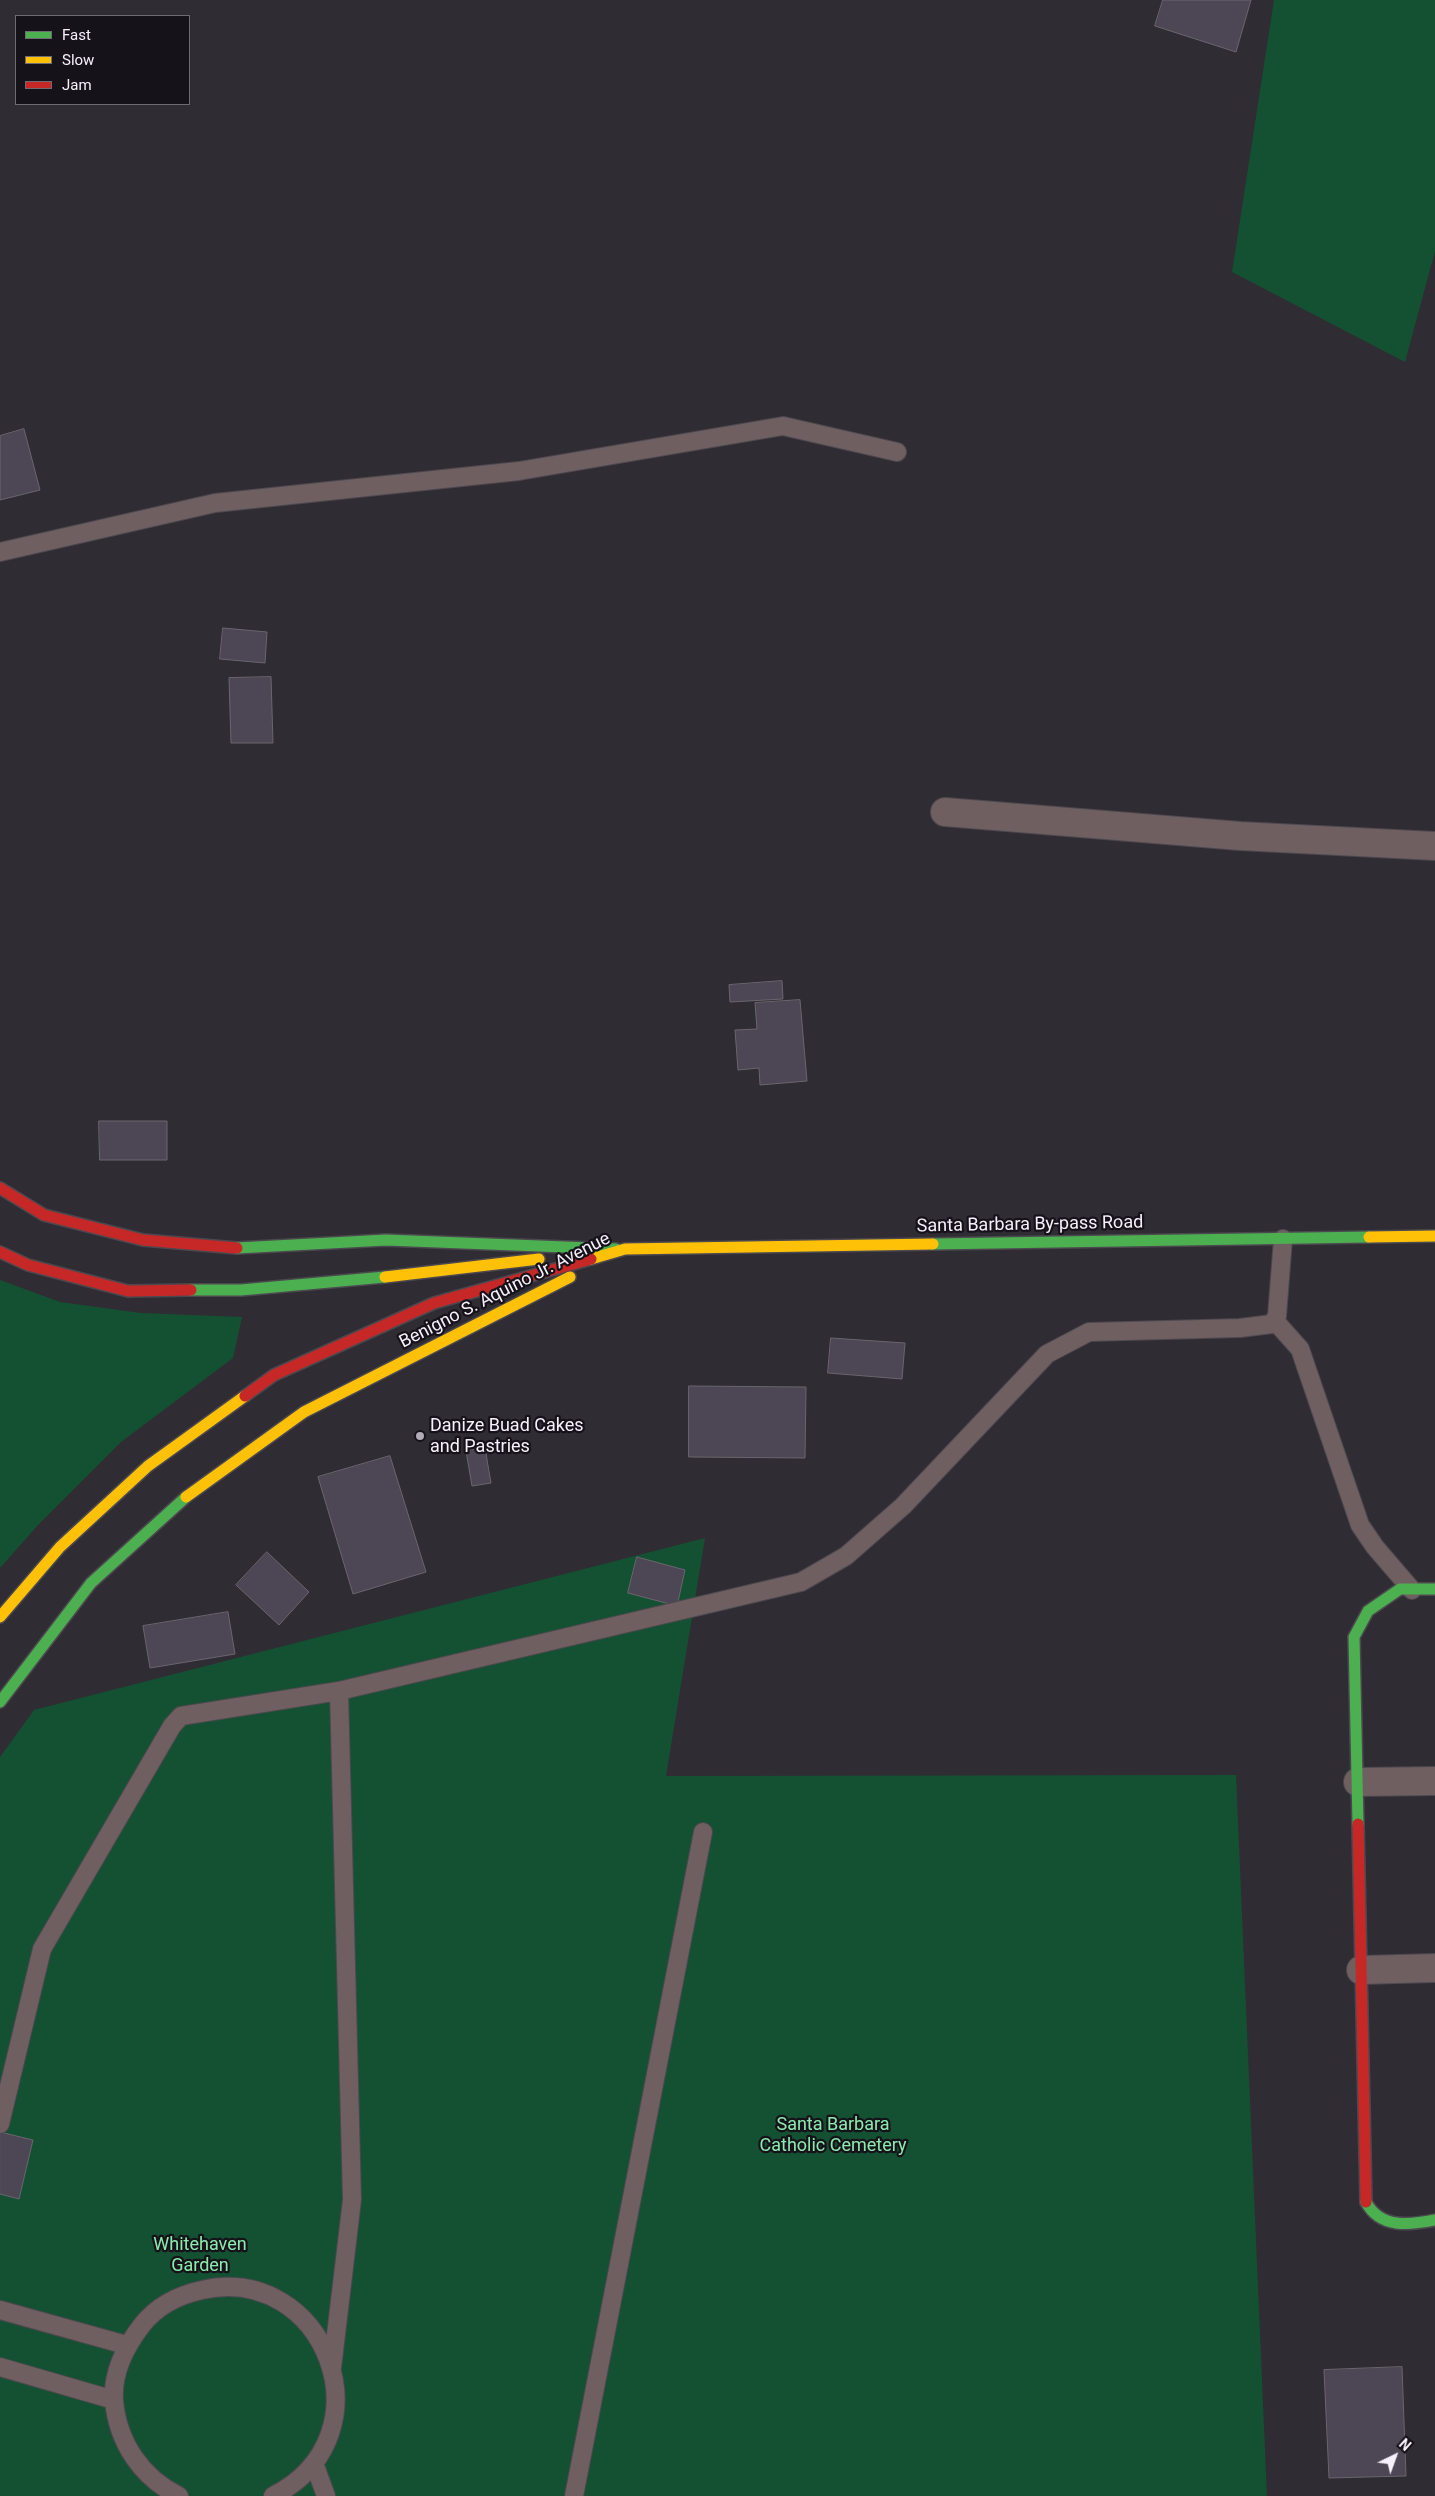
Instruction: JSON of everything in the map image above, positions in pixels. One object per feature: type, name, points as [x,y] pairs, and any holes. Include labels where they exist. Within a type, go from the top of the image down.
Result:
[{"type":"main road","points":[[0,1188],[44,1215],[143,1240],[228,1248],[386,1240],[625,1249]]},
{"type":"main road","name":"Santa Barbara By-pass Road","points":[[625,1249],[1435,1236]]},
{"type":"main road","points":[[0,1252],[28,1265],[128,1291],[241,1290],[387,1277],[625,1249]]},
{"type":"main road","name":"Benigno S. Aquino Jr. Avenue","points":[[0,1617],[60,1547],[148,1466],[274,1375],[434,1303],[625,1249]]},
{"type":"main road","name":"Benigno S. Aquino Jr. Avenue","points":[[0,1702],[91,1583],[181,1501],[304,1412],[625,1249]]},
{"type":"main road","points":[[1435,1589],[1400,1589],[1368,1612],[1354,1637],[1366,2204],[1380,2219],[1400,2226],[1435,2220]]},
{"type":"street","points":[[945,812],[1240,836],[1435,846]]},
{"type":"street","points":[[1358,1782],[1435,1781]]},
{"type":"street","points":[[1361,1970],[1435,1968]]},
{"type":"lane","points":[[0,552],[215,503],[518,470],[783,426],[897,452]]},
{"type":"lane","points":[[1283,1239],[1275,1321],[1300,1350],[1360,1525],[1375,1547],[1412,1590]]},
{"type":"lane","points":[[0,2124],[42,1949],[172,1726],[181,1716],[339,1691],[800,1582],[846,1556],[903,1506],[1046,1354],[1089,1332],[1240,1328],[1268,1326],[1275,1321]]},
{"type":"lane","points":[[332,2368],[352,2200],[339,1691]]},
{"type":"lane","points":[[574,2496],[703,1832]]},
{"type":"lane","points":[[179,2496],[162,2488],[137,2464],[120,2434],[114,2400],[117,2372],[126,2345],[150,2315],[181,2294],[218,2286],[255,2290],[290,2307],[316,2334],[332,2368],[336,2390],[336,2412],[330,2434],[314,2463],[290,2487],[272,2496]]},
{"type":"lane","points":[[0,2310],[126,2345]]},
{"type":"lane","points":[[0,2367],[114,2400]]},
{"type":"lane","points":[[314,2463],[326,2496]]},
{"type":"green space","points":[[1274,0],[1435,0],[1435,251],[1405,362],[1232,272]]},
{"type":"green space","points":[[0,1280],[60,1302],[141,1313],[242,1317],[233,1358],[121,1442],[38,1525],[0,1568]]},
{"type":"green space","name":"Santa Barbara Catholic Cemetery","points":[[705,1538],[666,1776],[1236,1775],[1267,2496],[0,2496],[0,1757],[34,1710]]},
{"type":"building","points":[[1163,0],[1251,0],[1236,52],[1155,26]]},
{"type":"building","points":[[24,429],[40,490],[0,500],[0,436]]},
{"type":"building","points":[[223,628],[267,632],[265,663],[220,659]]},
{"type":"building","points":[[271,677],[273,743],[231,743],[229,678]]},
{"type":"building","points":[[782,981],[783,999],[730,1002],[729,985]]},
{"type":"building","points":[[800,1000],[807,1081],[760,1085],[759,1068],[738,1070],[735,1030],[757,1029],[755,1003]]},
{"type":"building","points":[[99,1121],[167,1121],[167,1160],[100,1160]]},
{"type":"building","points":[[831,1338],[905,1343],[902,1379],[828,1373]]},
{"type":"building","points":[[689,1386],[806,1387],[805,1458],[689,1457]]},
{"type":"building","points":[[485,1448],[491,1483],[472,1486],[466,1451]]},
{"type":"building","points":[[390,1456],[426,1572],[353,1594],[318,1477]]},
{"type":"building","points":[[267,1552],[309,1592],[279,1625],[236,1585]]},
{"type":"building","points":[[637,1557],[685,1570],[677,1606],[628,1593]]},
{"type":"building","points":[[228,1612],[235,1654],[150,1668],[143,1626]]},
{"type":"building","points":[[0,2132],[33,2140],[19,2199],[0,2194]]},
{"type":"building","points":[[1402,2367],[1406,2476],[1329,2478],[1324,2370]]},
{"type":"traffic: fast","points":[[933,1244],[1369,1237]]},
{"type":"traffic: fast","points":[[237,1248],[386,1240],[616,1249]]},
{"type":"traffic: fast","points":[[191,1290],[241,1290],[385,1277]]},
{"type":"traffic: fast","points":[[0,1702],[91,1583],[186,1497]]},
{"type":"traffic: fast","points":[[1358,1824],[1354,1637],[1368,1611],[1400,1589],[1435,1589]]},
{"type":"traffic: fast","points":[[1366,2202],[1372,2211],[1387,2221],[1406,2224],[1435,2220]]},
{"type":"traffic: slow","points":[[1369,1237],[1435,1236]]},
{"type":"traffic: slow","points":[[591,1259],[625,1249],[933,1244]]},
{"type":"traffic: slow","points":[[385,1277],[539,1259]]},
{"type":"traffic: slow","points":[[186,1497],[304,1412],[570,1277]]},
{"type":"traffic: slow","points":[[0,1617],[60,1547],[148,1466],[245,1396]]},
{"type":"traffic: jam","points":[[0,1188],[44,1215],[143,1240],[237,1248]]},
{"type":"traffic: jam","points":[[0,1252],[28,1265],[128,1291],[191,1290]]},
{"type":"traffic: jam","points":[[245,1396],[274,1375],[434,1303],[591,1259]]},
{"type":"traffic: jam","points":[[1358,1824],[1366,2202]]},
{"type":"place","name":"Danize Buad Cakes and Pastries","points":[[420,1436]]},
{"type":"park label","name":"Whitehaven Garden","points":[[200,2255]]}]
